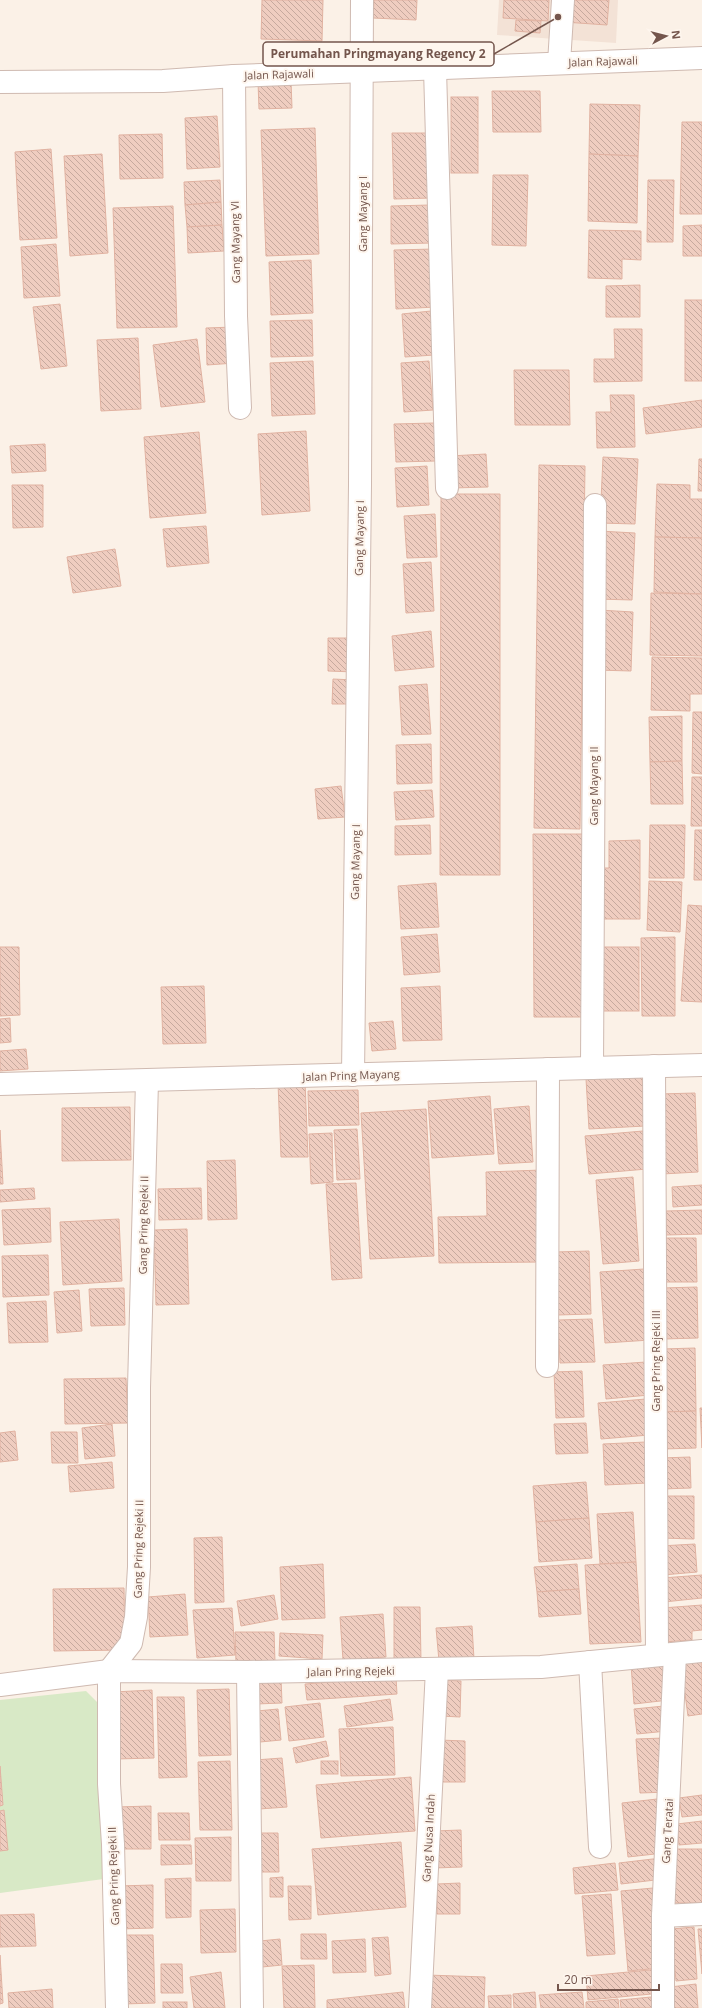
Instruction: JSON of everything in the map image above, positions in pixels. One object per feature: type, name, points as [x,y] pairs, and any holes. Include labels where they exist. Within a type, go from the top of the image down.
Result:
[{"type":"street","name":"Gang Mayang I","points":[[353,1075],[363,72],[362,0]]},
{"type":"street","points":[[559,63],[563,0]]},
{"type":"street","name":"Jalan Rajawali","points":[[0,82],[163,81],[234,76],[702,58]]},
{"type":"street","points":[[435,69],[447,488]]},
{"type":"street","name":"Gang Mayang VI","points":[[234,76],[236,316],[240,408]]},
{"type":"street","name":"Gang Mayang II","points":[[592,1068],[595,504]]},
{"type":"street","name":"Jalan Pring Mayang","points":[[0,1084],[702,1064]]},
{"type":"street","name":"Gang Pring Rejeki III","points":[[654,1066],[666,1655]]},
{"type":"street","points":[[547,1366],[548,1069]]},
{"type":"street","name":"Gang Pring Rejeki II","points":[[117,2008],[113,1844],[109,1784],[109,1671],[131,1643],[136,1616],[140,1567],[139,1388],[147,1081]]},
{"type":"street","name":"Jalan Pring Rejeki","points":[[0,1685],[109,1671],[248,1672],[541,1667],[702,1652]]},
{"type":"street","name":"Gang Teratai","points":[[663,2008],[666,1655]]},
{"type":"street","points":[[590,1662],[600,1847]]},
{"type":"street","name":"Gang Nusa Indah","points":[[420,2008],[437,1669]]},
{"type":"street","points":[[248,1672],[252,2008]]},
{"type":"street","points":[[663,1916],[702,1914]]},
{"type":"shaded area","points":[[499,0],[618,0],[616,43],[497,35]]},
{"type":"green space","points":[[86,1691],[99,1704],[111,1878],[0,1893],[0,1700]]},
{"type":"building","points":[[262,0],[323,0],[322,41],[261,39]]},
{"type":"building","points":[[374,0],[417,0],[416,20],[373,18]]},
{"type":"building","points":[[504,0],[549,0],[548,21],[503,18]]},
{"type":"building","points":[[566,0],[609,0],[607,25],[564,22]]},
{"type":"building","points":[[516,20],[541,21],[540,33],[515,31]]},
{"type":"building","points":[[291,81],[292,108],[259,109],[258,82]]},
{"type":"building","points":[[492,91],[540,91],[541,132],[493,132]]},
{"type":"building","points":[[451,97],[478,97],[478,173],[451,173]]},
{"type":"building","points":[[590,104],[640,105],[638,156],[589,154]]},
{"type":"building","points":[[217,116],[220,167],[187,169],[185,118]]},
{"type":"building","points":[[682,122],[702,122],[702,214],[680,214]]},
{"type":"building","points":[[315,128],[319,254],[266,256],[261,130]]},
{"type":"building","points":[[392,133],[431,133],[432,198],[394,199]]},
{"type":"building","points":[[162,134],[163,178],[120,179],[119,135]]},
{"type":"building","points":[[51,149],[57,238],[20,240],[15,152]]},
{"type":"building","points":[[102,154],[108,253],[70,256],[64,156]]},
{"type":"building","points":[[589,154],[638,156],[637,223],[588,221]]},
{"type":"building","points":[[493,175],[528,175],[526,246],[492,245]]},
{"type":"building","points":[[220,180],[221,202],[185,205],[184,182]]},
{"type":"building","points":[[648,180],[674,180],[673,242],[647,242]]},
{"type":"building","points":[[221,202],[222,225],[187,227],[185,205]]},
{"type":"building","points":[[430,205],[432,243],[391,244],[391,206]]},
{"type":"building","points":[[173,206],[177,327],[117,328],[113,208]]},
{"type":"building","points":[[222,225],[224,251],[188,253],[187,227]]},
{"type":"building","points":[[702,225],[702,256],[683,256],[683,226]]},
{"type":"building","points":[[589,230],[641,231],[641,260],[622,259],[622,279],[588,278]]},
{"type":"building","points":[[56,244],[60,296],[24,298],[21,247]]},
{"type":"building","points":[[434,249],[436,307],[396,309],[394,250]]},
{"type":"building","points":[[311,260],[313,313],[271,315],[269,262]]},
{"type":"building","points":[[640,285],[640,317],[606,317],[606,286]]},
{"type":"building","points":[[685,300],[702,300],[702,381],[685,381]]},
{"type":"building","points":[[60,304],[67,366],[41,369],[33,307]]},
{"type":"building","points":[[431,311],[434,355],[405,357],[402,314]]},
{"type":"building","points":[[312,320],[313,356],[271,357],[270,321]]},
{"type":"building","points":[[234,327],[235,363],[207,365],[206,328]]},
{"type":"building","points":[[614,329],[642,329],[642,381],[594,382],[594,359],[615,359]]},
{"type":"building","points":[[138,338],[141,409],[101,411],[97,340]]},
{"type":"building","points":[[197,339],[205,402],[161,407],[153,345]]},
{"type":"building","points":[[313,361],[315,414],[272,416],[270,363]]},
{"type":"building","points":[[429,361],[433,410],[404,412],[401,363]]},
{"type":"building","points":[[514,370],[569,370],[570,425],[515,425]]},
{"type":"building","points":[[610,395],[634,395],[635,447],[597,448],[596,412],[611,412]]},
{"type":"building","points":[[702,400],[702,427],[646,434],[643,408]]},
{"type":"building","points":[[434,423],[436,461],[396,462],[394,424]]},
{"type":"building","points":[[306,431],[310,511],[262,515],[258,434]]},
{"type":"building","points":[[199,432],[206,513],[150,518],[144,437]]},
{"type":"building","points":[[45,444],[46,471],[12,473],[10,446]]},
{"type":"building","points":[[486,454],[488,487],[452,488],[450,456]]},
{"type":"building","points":[[603,457],[638,459],[635,524],[600,523]]},
{"type":"building","points":[[699,459],[702,459],[702,491],[698,491]]},
{"type":"building","points":[[539,465],[585,466],[580,829],[534,828]]},
{"type":"building","points":[[427,466],[429,505],[397,507],[395,468]]},
{"type":"building","points":[[657,484],[690,485],[690,499],[702,499],[702,538],[655,537]]},
{"type":"building","points":[[12,485],[43,485],[43,527],[13,528]]},
{"type":"building","points":[[441,494],[500,494],[500,875],[440,875]]},
{"type":"building","points":[[435,514],[437,557],[407,558],[404,516]]},
{"type":"building","points":[[206,526],[209,563],[167,567],[163,529]]},
{"type":"building","points":[[599,531],[635,533],[632,600],[597,599]]},
{"type":"building","points":[[655,537],[702,538],[702,594],[654,592]]},
{"type":"building","points":[[115,549],[121,586],[73,593],[67,557]]},
{"type":"building","points":[[431,562],[434,611],[406,613],[403,564]]},
{"type":"building","points":[[651,593],[702,594],[702,656],[650,655]]},
{"type":"building","points":[[599,610],[633,612],[631,671],[596,670]]},
{"type":"building","points":[[431,631],[434,667],[395,671],[392,636]]},
{"type":"building","points":[[328,638],[355,638],[355,672],[328,671]]},
{"type":"building","points":[[652,657],[702,658],[702,694],[690,694],[690,711],[651,710]]},
{"type":"building","points":[[333,679],[354,680],[354,704],[332,704]]},
{"type":"building","points":[[427,684],[431,734],[402,735],[399,686]]},
{"type":"building","points":[[693,712],[702,712],[702,774],[692,773]]},
{"type":"building","points":[[682,716],[682,761],[650,762],[649,717]]},
{"type":"building","points":[[431,744],[432,783],[397,784],[396,745]]},
{"type":"building","points":[[682,761],[683,804],[651,804],[650,762]]},
{"type":"building","points":[[692,777],[702,777],[702,826],[691,826]]},
{"type":"building","points":[[341,786],[345,817],[318,819],[315,789]]},
{"type":"building","points":[[432,790],[434,817],[396,820],[394,792]]},
{"type":"building","points":[[430,825],[431,854],[395,855],[395,826]]},
{"type":"building","points":[[650,825],[685,825],[684,878],[649,878]]},
{"type":"building","points":[[695,830],[702,830],[702,880],[694,880]]},
{"type":"building","points":[[533,834],[585,834],[586,1017],[534,1017]]},
{"type":"building","points":[[640,840],[640,919],[596,919],[596,868],[609,868],[609,841]]},
{"type":"building","points":[[649,881],[682,882],[680,932],[647,930]]},
{"type":"building","points":[[436,883],[439,927],[401,929],[398,886]]},
{"type":"building","points":[[688,905],[702,906],[702,1002],[681,1001]]},
{"type":"building","points":[[437,934],[440,972],[404,975],[401,937]]},
{"type":"building","points":[[675,937],[675,1016],[642,1016],[641,938]]},
{"type":"building","points":[[0,947],[19,947],[20,1015],[0,1016]]},
{"type":"building","points":[[598,947],[639,947],[639,1011],[598,1011]]},
{"type":"building","points":[[204,986],[206,1043],[163,1044],[161,987]]},
{"type":"building","points":[[440,986],[442,1040],[403,1041],[401,988]]},
{"type":"building","points":[[10,1018],[11,1042],[0,1043],[0,1019]]},
{"type":"building","points":[[393,1021],[396,1049],[372,1051],[369,1023]]},
{"type":"building","points":[[26,1049],[28,1069],[0,1071],[0,1051]]},
{"type":"building","points":[[642,1076],[645,1126],[589,1129],[586,1079]]},
{"type":"building","points":[[305,1081],[308,1157],[281,1157],[278,1083]]},
{"type":"building","points":[[358,1090],[359,1125],[309,1126],[308,1091]]},
{"type":"building","points":[[695,1093],[698,1172],[662,1174],[659,1094]]},
{"type":"building","points":[[490,1096],[494,1154],[432,1158],[428,1101]]},
{"type":"building","points":[[529,1106],[533,1162],[499,1164],[494,1109]]},
{"type":"building","points":[[130,1107],[131,1160],[62,1161],[62,1108]]},
{"type":"building","points":[[426,1109],[434,1256],[370,1259],[361,1113]]},
{"type":"building","points":[[357,1129],[360,1179],[337,1180],[334,1130]]},
{"type":"building","points":[[0,1130],[3,1184],[0,1184]]},
{"type":"building","points":[[643,1131],[647,1169],[589,1174],[585,1136]]},
{"type":"building","points":[[332,1133],[333,1182],[311,1184],[309,1134]]},
{"type":"building","points":[[235,1160],[237,1219],[208,1220],[207,1161]]},
{"type":"building","points":[[542,1170],[543,1262],[439,1263],[438,1217],[487,1216],[486,1172]]},
{"type":"building","points":[[633,1177],[639,1261],[603,1264],[596,1180]]},
{"type":"building","points":[[356,1183],[362,1278],[332,1280],[326,1184]]},
{"type":"building","points":[[702,1185],[702,1205],[673,1207],[672,1187]]},
{"type":"building","points":[[34,1188],[35,1199],[0,1202],[0,1190]]},
{"type":"building","points":[[201,1188],[202,1219],[159,1220],[158,1189]]},
{"type":"building","points":[[50,1208],[51,1242],[4,1245],[2,1210]]},
{"type":"building","points":[[702,1210],[702,1234],[666,1235],[666,1211]]},
{"type":"building","points":[[119,1219],[122,1281],[63,1285],[60,1222]]},
{"type":"building","points":[[187,1229],[189,1304],[156,1305],[154,1230]]},
{"type":"building","points":[[662,1238],[696,1238],[697,1282],[662,1282]]},
{"type":"building","points":[[589,1251],[591,1314],[558,1315],[555,1252]]},
{"type":"building","points":[[48,1255],[49,1295],[3,1297],[2,1256]]},
{"type":"building","points":[[644,1269],[650,1340],[605,1343],[600,1272]]},
{"type":"building","points":[[697,1287],[698,1338],[663,1339],[662,1288]]},
{"type":"building","points":[[124,1288],[125,1325],[91,1326],[89,1289]]},
{"type":"building","points":[[79,1290],[82,1331],[57,1333],[54,1292]]},
{"type":"building","points":[[46,1301],[48,1342],[9,1343],[7,1303]]},
{"type":"building","points":[[592,1319],[595,1362],[560,1363],[558,1320]]},
{"type":"building","points":[[695,1348],[696,1411],[663,1412],[662,1349]]},
{"type":"building","points":[[646,1362],[649,1395],[606,1399],[603,1365]]},
{"type":"building","points":[[582,1371],[584,1417],[556,1418],[554,1372]]},
{"type":"building","points":[[126,1378],[128,1423],[65,1424],[64,1379]]},
{"type":"building","points":[[646,1399],[649,1435],[601,1439],[598,1403]]},
{"type":"building","points":[[700,1408],[702,1408],[702,1448]]},
{"type":"building","points":[[696,1411],[696,1448],[663,1449],[663,1412]]},
{"type":"building","points":[[586,1423],[588,1453],[556,1454],[554,1424]]},
{"type":"building","points":[[112,1424],[115,1456],[85,1459],[82,1428]]},
{"type":"building","points":[[15,1431],[18,1460],[0,1462],[0,1433]]},
{"type":"building","points":[[51,1432],[77,1432],[78,1463],[52,1463]]},
{"type":"building","points":[[646,1442],[648,1483],[605,1485],[603,1444]]},
{"type":"building","points":[[690,1457],[691,1488],[662,1489],[661,1458]]},
{"type":"building","points":[[112,1462],[114,1488],[70,1492],[68,1466]]},
{"type":"building","points":[[586,1482],[589,1518],[536,1522],[533,1486]]},
{"type":"building","points":[[662,1496],[694,1496],[694,1539],[661,1538]]},
{"type":"building","points":[[633,1512],[636,1562],[600,1564],[597,1514]]},
{"type":"building","points":[[589,1518],[592,1558],[539,1562],[536,1522]]},
{"type":"building","points":[[222,1537],[224,1602],[195,1603],[194,1538]]},
{"type":"building","points":[[695,1544],[697,1572],[663,1575],[660,1546]]},
{"type":"building","points":[[636,1562],[641,1642],[590,1644],[585,1565]]},
{"type":"building","points":[[323,1564],[325,1618],[282,1620],[280,1567]]},
{"type":"building","points":[[577,1564],[579,1589],[537,1592],[534,1567]]},
{"type":"building","points":[[702,1575],[702,1598],[664,1602],[662,1578]]},
{"type":"building","points":[[124,1588],[125,1650],[54,1651],[53,1589]]},
{"type":"building","points":[[579,1589],[581,1614],[539,1617],[537,1592]]},
{"type":"building","points":[[185,1594],[188,1635],[150,1637],[148,1597]]},
{"type":"building","points":[[274,1595],[278,1619],[241,1626],[237,1601]]},
{"type":"building","points":[[702,1605],[702,1630],[692,1631],[692,1640],[664,1642],[662,1608]]},
{"type":"building","points":[[394,1607],[420,1607],[421,1661],[394,1661]]},
{"type":"building","points":[[232,1608],[235,1655],[197,1658],[193,1610]]},
{"type":"building","points":[[383,1614],[386,1657],[343,1660],[340,1617]]},
{"type":"building","points":[[472,1626],[474,1659],[439,1661],[436,1628]]},
{"type":"building","points":[[235,1632],[274,1632],[275,1662],[236,1663]]},
{"type":"building","points":[[280,1633],[323,1635],[322,1659],[279,1656]]},
{"type":"building","points":[[702,1653],[702,1714],[688,1716],[680,1657]]},
{"type":"building","points":[[666,1662],[669,1700],[634,1704],[631,1665]]},
{"type":"building","points":[[396,1677],[397,1694],[307,1700],[305,1684]]},
{"type":"building","points":[[281,1678],[282,1703],[256,1704],[256,1679]]},
{"type":"building","points":[[442,1680],[461,1681],[460,1717],[440,1716]]},
{"type":"building","points":[[229,1689],[231,1755],[199,1756],[197,1690]]},
{"type":"building","points":[[152,1690],[154,1758],[116,1759],[114,1692]]},
{"type":"building","points":[[157,1697],[184,1697],[187,1777],[159,1778]]},
{"type":"building","points":[[390,1699],[393,1720],[347,1727],[344,1706]]},
{"type":"building","points":[[320,1703],[324,1737],[289,1741],[285,1707]]},
{"type":"building","points":[[664,1706],[667,1731],[637,1734],[634,1709]]},
{"type":"building","points":[[278,1709],[281,1740],[260,1742],[257,1711]]},
{"type":"building","points":[[393,1727],[395,1775],[341,1776],[339,1729]]},
{"type":"building","points":[[664,1738],[668,1792],[640,1793],[636,1739]]},
{"type":"building","points":[[439,1740],[465,1741],[465,1782],[439,1782]]},
{"type":"building","points":[[326,1741],[329,1756],[296,1763],[293,1748]]},
{"type":"building","points":[[282,1758],[287,1807],[259,1809],[255,1760]]},
{"type":"building","points":[[230,1761],[232,1830],[200,1830],[198,1762]]},
{"type":"building","points":[[321,1761],[338,1761],[338,1774],[321,1774]]},
{"type":"building","points":[[0,1766],[3,1805],[0,1806]]},
{"type":"building","points":[[411,1777],[415,1831],[321,1838],[316,1785]]},
{"type":"building","points":[[702,1795],[702,1815],[682,1817],[679,1798]]},
{"type":"building","points":[[657,1799],[664,1853],[628,1857],[622,1803]]},
{"type":"building","points":[[151,1806],[151,1849],[117,1849],[116,1807]]},
{"type":"building","points":[[4,1810],[8,1850],[0,1851],[0,1811]]},
{"type":"building","points":[[158,1813],[189,1813],[190,1840],[159,1840]]},
{"type":"building","points":[[702,1821],[702,1843],[679,1845],[677,1824]]},
{"type":"building","points":[[461,1830],[462,1867],[434,1868],[434,1831]]},
{"type":"building","points":[[255,1833],[278,1833],[279,1872],[256,1872]]},
{"type":"building","points":[[231,1837],[231,1881],[196,1881],[195,1838]]},
{"type":"building","points":[[401,1842],[406,1907],[318,1915],[312,1849]]},
{"type":"building","points":[[161,1845],[191,1845],[192,1864],[161,1865]]},
{"type":"building","points":[[669,1849],[702,1849],[702,1903],[669,1903]]},
{"type":"building","points":[[661,1858],[664,1879],[621,1884],[619,1863]]},
{"type":"building","points":[[615,1863],[618,1890],[575,1894],[573,1868]]},
{"type":"building","points":[[283,1877],[283,1897],[270,1897],[270,1878]]},
{"type":"building","points":[[191,1878],[191,1917],[166,1918],[165,1879]]},
{"type":"building","points":[[460,1883],[460,1914],[437,1914],[437,1884]]},
{"type":"building","points":[[153,1885],[153,1928],[119,1929],[118,1886]]},
{"type":"building","points":[[288,1886],[311,1886],[311,1919],[289,1920]]},
{"type":"building","points":[[653,1888],[660,1968],[628,1971],[621,1891]]},
{"type":"building","points":[[611,1894],[615,1954],[587,1956],[582,1896]]},
{"type":"building","points":[[235,1909],[236,1952],[201,1953],[200,1910]]},
{"type":"building","points":[[34,1914],[36,1946],[0,1947],[0,1915]]},
{"type":"building","points":[[694,1927],[697,1979],[676,1981],[671,1929]]},
{"type":"building","points":[[698,1929],[702,1929],[702,1974]]},
{"type":"building","points":[[301,1934],[326,1934],[327,1959],[301,1959]]},
{"type":"building","points":[[122,1935],[153,1935],[155,2003],[123,2004]]},
{"type":"building","points":[[388,1937],[391,1974],[375,1976],[372,1938]]},
{"type":"building","points":[[280,1939],[282,1965],[262,1967],[260,1941]]},
{"type":"building","points":[[365,1939],[366,1972],[333,1973],[332,1941]]},
{"type":"building","points":[[0,1955],[3,2003],[0,2004]]},
{"type":"building","points":[[161,1964],[182,1964],[183,1993],[161,1993]]},
{"type":"building","points":[[314,1965],[315,2008],[284,2008],[282,1966]]},
{"type":"building","points":[[660,1969],[662,1993],[588,2000],[586,1976]]},
{"type":"building","points":[[221,1972],[225,2008],[194,2008],[190,1977]]},
{"type":"building","points":[[427,1975],[485,1977],[484,2008],[426,2008]]},
{"type":"building","points":[[696,1984],[698,2008],[672,2008],[670,1987]]},
{"type":"building","points":[[52,1989],[53,2008],[9,2008],[8,1993]]},
{"type":"building","points":[[403,1992],[405,2008],[327,2008],[327,2000]]},
{"type":"building","points":[[535,1992],[536,2008],[514,2008],[513,1994]]},
{"type":"building","points":[[582,1992],[584,2008],[541,2008],[539,1995]]},
{"type":"building","points":[[511,1995],[511,2008],[489,2008],[488,1996]]},
{"type":"building","points":[[651,1997],[652,2008],[621,2008],[620,2000]]},
{"type":"building","points":[[618,1999],[619,2008],[586,2008],[586,2002]]},
{"type":"building","points":[[163,2002],[187,2002],[187,2008],[163,2008]]},
{"type":"place","name":"Perumahan Pringmayang Regency 2","points":[[558,17]]}]
